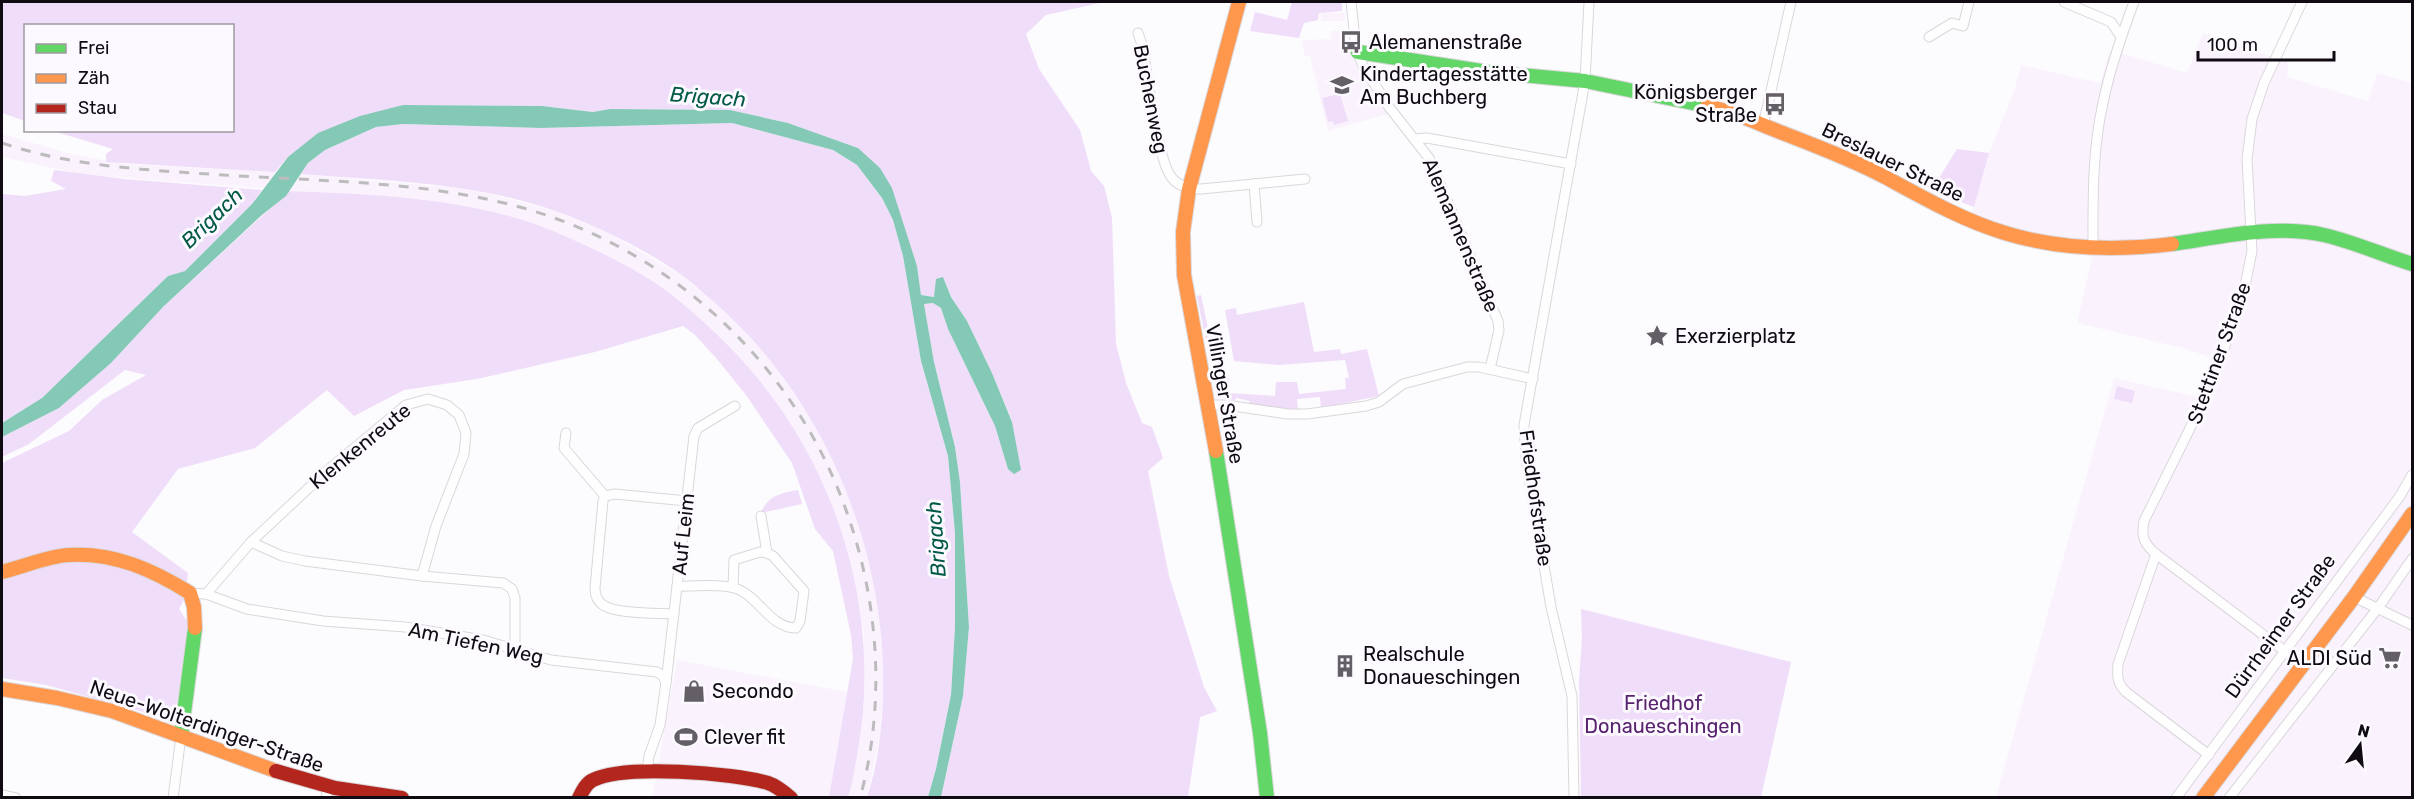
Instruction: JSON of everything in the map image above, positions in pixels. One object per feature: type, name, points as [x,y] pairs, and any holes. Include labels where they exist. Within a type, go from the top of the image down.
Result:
[{"type":"main road","name":"Villinger Straße","points":[[1239,2],[1189,189],[1181,242],[1184,275],[1208,405],[1260,733],[1267,798]]},
{"type":"main road","name":"Breslauer Straße","points":[[1358,52],[1488,72],[1585,81],[1714,107],[1842,156],[1930,203],[1970,220],[2005,233],[2050,244],[2093,249],[2133,249],[2252,233],[2291,232],[2323,236],[2412,264]]},
{"type":"main road","name":"Dürrheimer Straße","points":[[2203,798],[2354,597],[2412,514]]},
{"type":"main road","points":[[2,572],[68,555],[117,558],[163,576],[190,593],[196,623],[181,736]]},
{"type":"main road","name":"Neue-Wolterdinger-Straße","points":[[2,689],[90,706],[146,723],[327,792],[402,798]]},
{"type":"main road","points":[[579,798],[593,780],[606,776],[647,773],[722,774],[767,783],[782,789],[791,798]]},
{"type":"street","name":"Alemannenstraße","points":[[1351,2],[1358,52],[1370,79],[1429,158],[1498,321],[1499,330],[1490,369]]},
{"type":"street","name":"Friedhofstraße","points":[[1574,798],[1572,696],[1551,607],[1524,445],[1524,425],[1585,81],[1589,2]]},
{"type":"street","points":[[1763,126],[1791,2]]},
{"type":"street","points":[[1929,37],[1952,24],[1963,26],[1969,2]]},
{"type":"street","points":[[2064,2],[2111,22],[2121,37]]},
{"type":"street","points":[[2093,249],[2093,185],[2103,103],[2121,37],[2134,2]]},
{"type":"street","name":"Stettiner Straße","points":[[2286,652],[2156,554],[2145,544],[2142,534],[2144,521],[2209,390],[2243,296],[2250,263],[2252,233],[2247,159],[2252,119],[2284,37],[2302,2]]},
{"type":"street","name":"Buchenweg","points":[[1138,33],[1143,48],[1165,167],[1177,184],[1189,189]]},
{"type":"street","name":"Alemannenstraße","points":[[1415,139],[1427,138],[1484,147],[1571,164]]},
{"type":"street","points":[[1189,189],[1305,179]]},
{"type":"street","points":[[1254,184],[1257,222]]},
{"type":"street","points":[[1208,405],[1226,405],[1288,414],[1306,414],[1366,406],[1379,402],[1403,384],[1467,367],[1490,369],[1533,379]]},
{"type":"street","name":"Klenkenreute","points":[[206,594],[251,542],[328,470],[406,405],[428,399],[447,405],[459,415],[466,433],[464,454],[436,526],[422,576]]},
{"type":"street","name":"Auf Leim","points":[[666,683],[694,436],[698,428],[735,406]]},
{"type":"street","points":[[566,433],[564,448],[605,496]]},
{"type":"street","name":"Dürrheimer Straße","points":[[2176,798],[2400,496],[2412,475]]},
{"type":"street","points":[[605,496],[615,494],[687,501]]},
{"type":"street","points":[[605,496],[594,588],[597,599],[601,604],[614,609],[674,614]]},
{"type":"street","points":[[761,516],[767,553]]},
{"type":"street","points":[[251,542],[282,556],[305,561],[422,576],[503,583],[512,589],[515,598],[515,650]]},
{"type":"street","points":[[677,586],[733,587],[744,592],[767,614],[789,628],[796,627],[800,621],[804,591],[773,556],[760,552],[734,560],[733,587]]},
{"type":"street","points":[[2156,554],[2118,664],[2116,678],[2126,692],[2209,755]]},
{"type":"street","points":[[2229,798],[2378,608],[2412,559]]},
{"type":"street","name":"Am Tiefen Weg","points":[[190,593],[206,594],[247,609],[323,621],[405,627],[483,640],[551,660],[645,669],[657,672],[666,683]]},
{"type":"street","points":[[2354,597],[2412,625]]},
{"type":"street","points":[[647,773],[649,756],[660,725],[666,683]]},
{"type":"street","points":[[173,798],[181,736]]},
{"type":"street","points":[[2,795],[16,798]]},
{"type":"shaded area","points":[[1321,13],[1345,13],[1345,21],[1321,21]]},
{"type":"shaded area","name":"Kindertagesstätte Am Buchberg","points":[[1347,30],[1347,39],[1353,39],[1360,70],[1388,114],[1328,131],[1310,56],[1305,56],[1302,40],[1331,39],[1331,31]]},
{"type":"shaded area","points":[[2203,33],[2289,63],[2287,77],[2368,101],[2377,73],[2412,83],[2412,797],[1996,797],[2114,378],[2198,397],[2213,358],[2183,348],[2077,323],[2094,249],[1970,220],[1989,153],[2014,91],[2021,65],[2100,83],[2110,50],[2187,73]]},
{"type":"shaded area","points":[[403,105],[542,106],[593,112],[610,109],[730,110],[788,123],[858,148],[880,168],[892,188],[917,266],[921,295],[934,297],[936,279],[943,277],[951,297],[967,321],[992,373],[1012,422],[1021,470],[1014,474],[1008,469],[995,426],[948,329],[941,308],[933,303],[924,304],[934,362],[955,447],[960,482],[969,627],[963,696],[941,797],[928,797],[951,695],[955,627],[955,533],[948,456],[921,361],[903,256],[893,220],[882,198],[857,165],[833,150],[732,123],[541,128],[403,124],[376,127],[325,150],[308,163],[286,196],[263,214],[163,307],[111,363],[59,408],[2,437],[2,423],[42,398],[168,276],[185,271],[252,204],[288,157],[318,133],[360,116]]},
{"type":"shaded area","points":[[2,134],[71,154],[124,164],[275,172],[471,189],[554,211],[609,233],[684,277],[735,320],[775,366],[817,428],[849,494],[868,554],[879,610],[884,669],[880,735],[867,797],[848,797],[861,733],[865,693],[864,634],[858,600],[826,490],[719,337],[473,207],[314,192],[84,175],[2,157]]},
{"type":"shaded area","points":[[677,660],[847,692],[829,797],[652,798]]},
{"type":"green space","points":[[2,2],[1104,2],[1046,15],[1026,34],[1039,69],[1080,130],[1091,171],[1104,186],[1112,218],[1116,344],[1126,383],[1142,423],[1152,427],[1163,458],[1148,471],[1169,576],[1204,687],[1217,711],[1200,717],[1188,797],[941,797],[963,696],[969,627],[960,482],[955,447],[934,362],[924,304],[933,303],[941,308],[948,329],[995,426],[1008,469],[1012,421],[992,373],[967,321],[951,297],[943,277],[934,297],[921,295],[917,266],[858,148],[788,123],[730,110],[610,109],[593,112],[542,106],[403,105],[288,157],[275,172],[106,162],[106,154],[113,149],[56,132],[234,132],[234,24],[24,24],[24,121],[2,113]]},
{"type":"green space","points":[[1292,2],[1342,2],[1342,11],[1319,13],[1318,20],[1304,23],[1299,38],[1250,31],[1255,12],[1287,20]]},
{"type":"green space","points":[[1340,94],[1348,121],[1334,125],[1333,121],[1328,122],[1322,98]]},
{"type":"green space","points":[[732,123],[833,150],[857,165],[882,198],[893,220],[903,256],[921,361],[948,456],[955,533],[955,627],[951,695],[928,797],[867,797],[880,738],[883,675],[881,635],[874,588],[863,542],[848,496],[829,453],[806,411],[779,372],[748,335],[714,302],[668,266],[622,239],[555,211],[524,201],[461,188],[301,174],[308,163],[325,150],[376,127],[403,124],[541,128]]},
{"type":"green space","points":[[1957,149],[1989,153],[1974,207],[1945,196],[1949,185],[1939,178]]},
{"type":"green space","points":[[54,170],[124,179],[262,190],[252,204],[185,271],[168,276],[42,398],[2,423],[2,194],[25,196],[66,189],[51,181]]},
{"type":"green space","points":[[289,191],[418,199],[482,210],[543,227],[610,257],[659,285],[695,314],[739,357],[788,420],[813,462],[833,507],[848,554],[859,603],[864,652],[864,701],[853,780],[848,797],[829,797],[853,659],[851,635],[833,551],[815,529],[792,463],[746,395],[717,359],[695,335],[683,326],[595,352],[477,379],[404,390],[354,416],[327,390],[255,448],[178,469],[132,532],[188,573],[185,598],[179,609],[189,624],[189,645],[176,706],[158,716],[46,685],[2,678],[2,463],[69,431],[102,400],[146,375],[125,370],[29,444],[2,457],[2,437],[59,408],[111,363],[163,307]]},
{"type":"green space","points":[[1201,295],[1212,348],[1221,347],[1222,353],[1209,356],[1197,296]]},
{"type":"green space","points":[[1304,302],[1314,352],[1340,349],[1341,354],[1367,349],[1379,396],[1321,408],[1320,397],[1297,399],[1298,411],[1251,406],[1249,401],[1237,398],[1232,402],[1216,395],[1211,363],[1221,365],[1221,376],[1229,377],[1228,393],[1275,396],[1276,382],[1297,382],[1299,394],[1346,389],[1345,378],[1349,378],[1345,360],[1279,365],[1234,361],[1225,310],[1236,308],[1237,315]]},
{"type":"green space","points":[[2117,386],[2135,391],[2132,403],[2114,399]]},
{"type":"green space","points":[[798,490],[802,504],[761,513],[771,499],[780,494]]},
{"type":"green space","name":"Friedhof Donaueschingen","points":[[1581,609],[1791,662],[1761,797],[1581,797],[1579,680],[1582,638]]},
{"type":"railway","points":[[2,143],[56,157],[111,166],[400,186],[504,203],[555,218],[604,239],[650,265],[693,296],[732,331],[768,370],[799,414],[825,460],[856,541],[873,626],[876,669],[875,712],[860,798]]},
{"type":"traffic: fast","points":[[1358,52],[1488,72],[1585,81],[1707,106]]},
{"type":"traffic: fast","points":[[2172,244],[2267,231],[2305,232],[2346,241],[2412,264]]},
{"type":"traffic: fast","points":[[1216,451],[1260,733],[1267,798]]},
{"type":"traffic: fast","points":[[181,736],[195,628]]},
{"type":"traffic: slow","points":[[1216,451],[1184,275],[1183,232],[1189,189],[1239,2]]},
{"type":"traffic: slow","points":[[1707,106],[1726,111],[1872,170],[1958,215],[2005,233],[2046,243],[2088,248],[2130,248],[2172,244]]},
{"type":"traffic: slow","points":[[2203,798],[2354,597],[2412,514]]},
{"type":"traffic: slow","points":[[2,572],[69,555],[102,556],[132,564],[190,593],[194,607],[195,628]]},
{"type":"traffic: slow","points":[[2,689],[57,698],[112,711],[276,771]]},
{"type":"traffic: jam","points":[[276,771],[335,788],[402,798]]},
{"type":"traffic: jam","points":[[579,798],[586,785],[593,780],[608,775],[653,771],[706,773],[752,779],[771,784],[791,798]]},
{"type":"place","name":"Alemanenstraße","points":[[1351,42]]},
{"type":"place","name":"Kindertagesstätte Am Buchberg","points":[[1342,85]]},
{"type":"place","name":"Königsberger Straße","points":[[1775,104]]},
{"type":"place","name":"Exerzierplatz","points":[[1657,336]]},
{"type":"place","name":"ALDI Süd","points":[[2390,658]]},
{"type":"place","name":"Realschule Donaueschingen","points":[[1345,666]]},
{"type":"place","name":"Secondo","points":[[694,691]]},
{"type":"place","name":"Clever fit","points":[[686,737]]},
{"type":"water label","name":"Brigach","points":[[708,97]]},
{"type":"water label","name":"Brigach","points":[[212,218]]},
{"type":"water label","name":"Brigach","points":[[936,539]]}]
